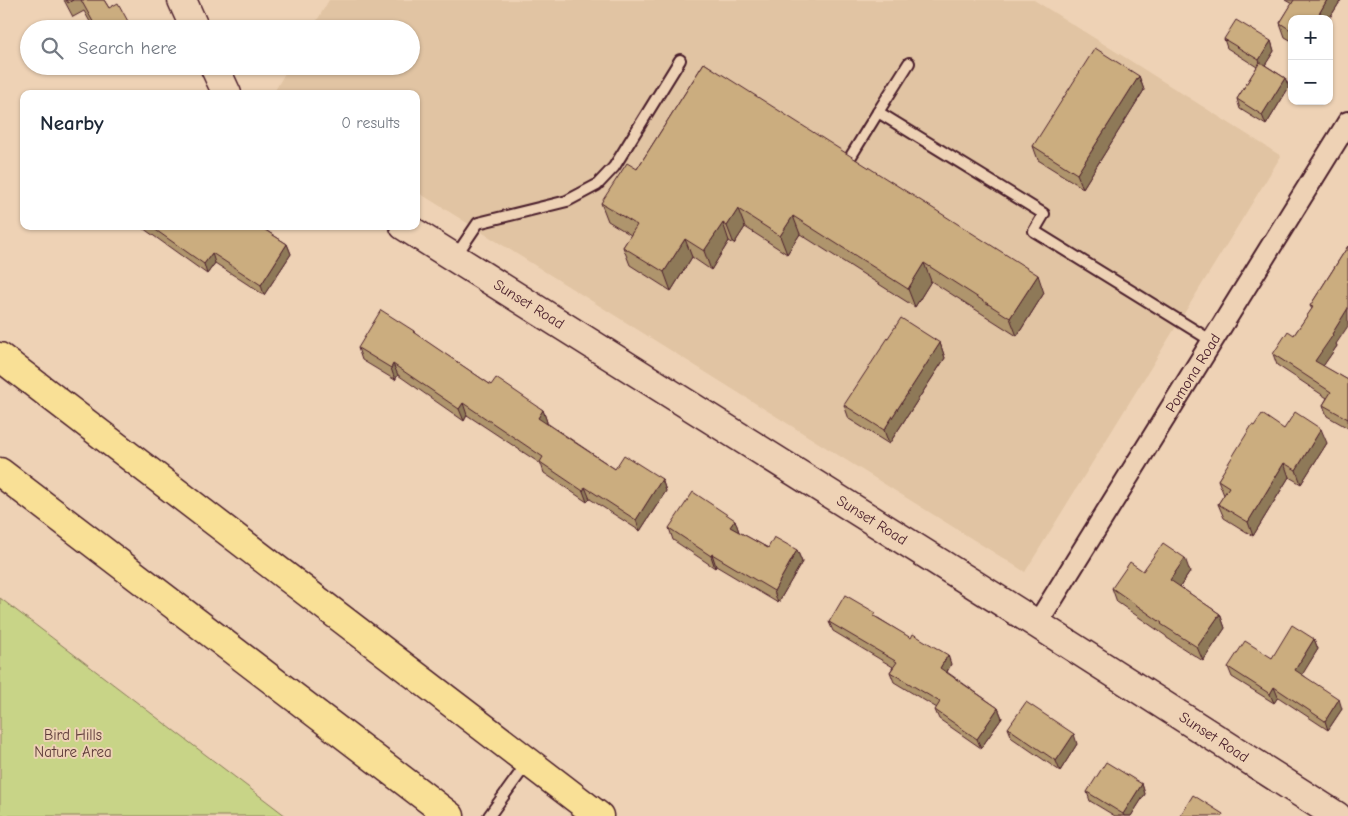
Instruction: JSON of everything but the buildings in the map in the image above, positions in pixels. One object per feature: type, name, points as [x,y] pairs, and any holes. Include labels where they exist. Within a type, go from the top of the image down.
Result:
[{"type":"highway","points":[[0,357],[599,816]]},
{"type":"highway","points":[[0,472],[450,816]]},
{"type":"street","points":[[182,0],[192,20]]},
{"type":"street","points":[[218,75],[226,90]]},
{"type":"street","name":"Pomona Road","points":[[1037,624],[1348,122]]},
{"type":"street","name":"Sunset Road","points":[[410,230],[1037,624],[1337,816]]},
{"type":"street","points":[[1345,816],[1348,811]]},
{"type":"lane","points":[[454,258],[478,223],[567,201],[596,185],[614,167],[680,60]]},
{"type":"lane","points":[[848,161],[908,63]]},
{"type":"lane","points":[[878,112],[1044,214],[1034,230],[1212,341]]},
{"type":"lane","points":[[489,816],[529,762]]},
{"type":"shaded area","points":[[329,0],[1034,0],[1281,156],[1025,572],[420,194],[420,90],[275,90],[284,75],[420,75],[420,20],[317,20]]},
{"type":"green space","name":"Bird Hills Nature Area","points":[[0,598],[286,816],[0,816]]}]
